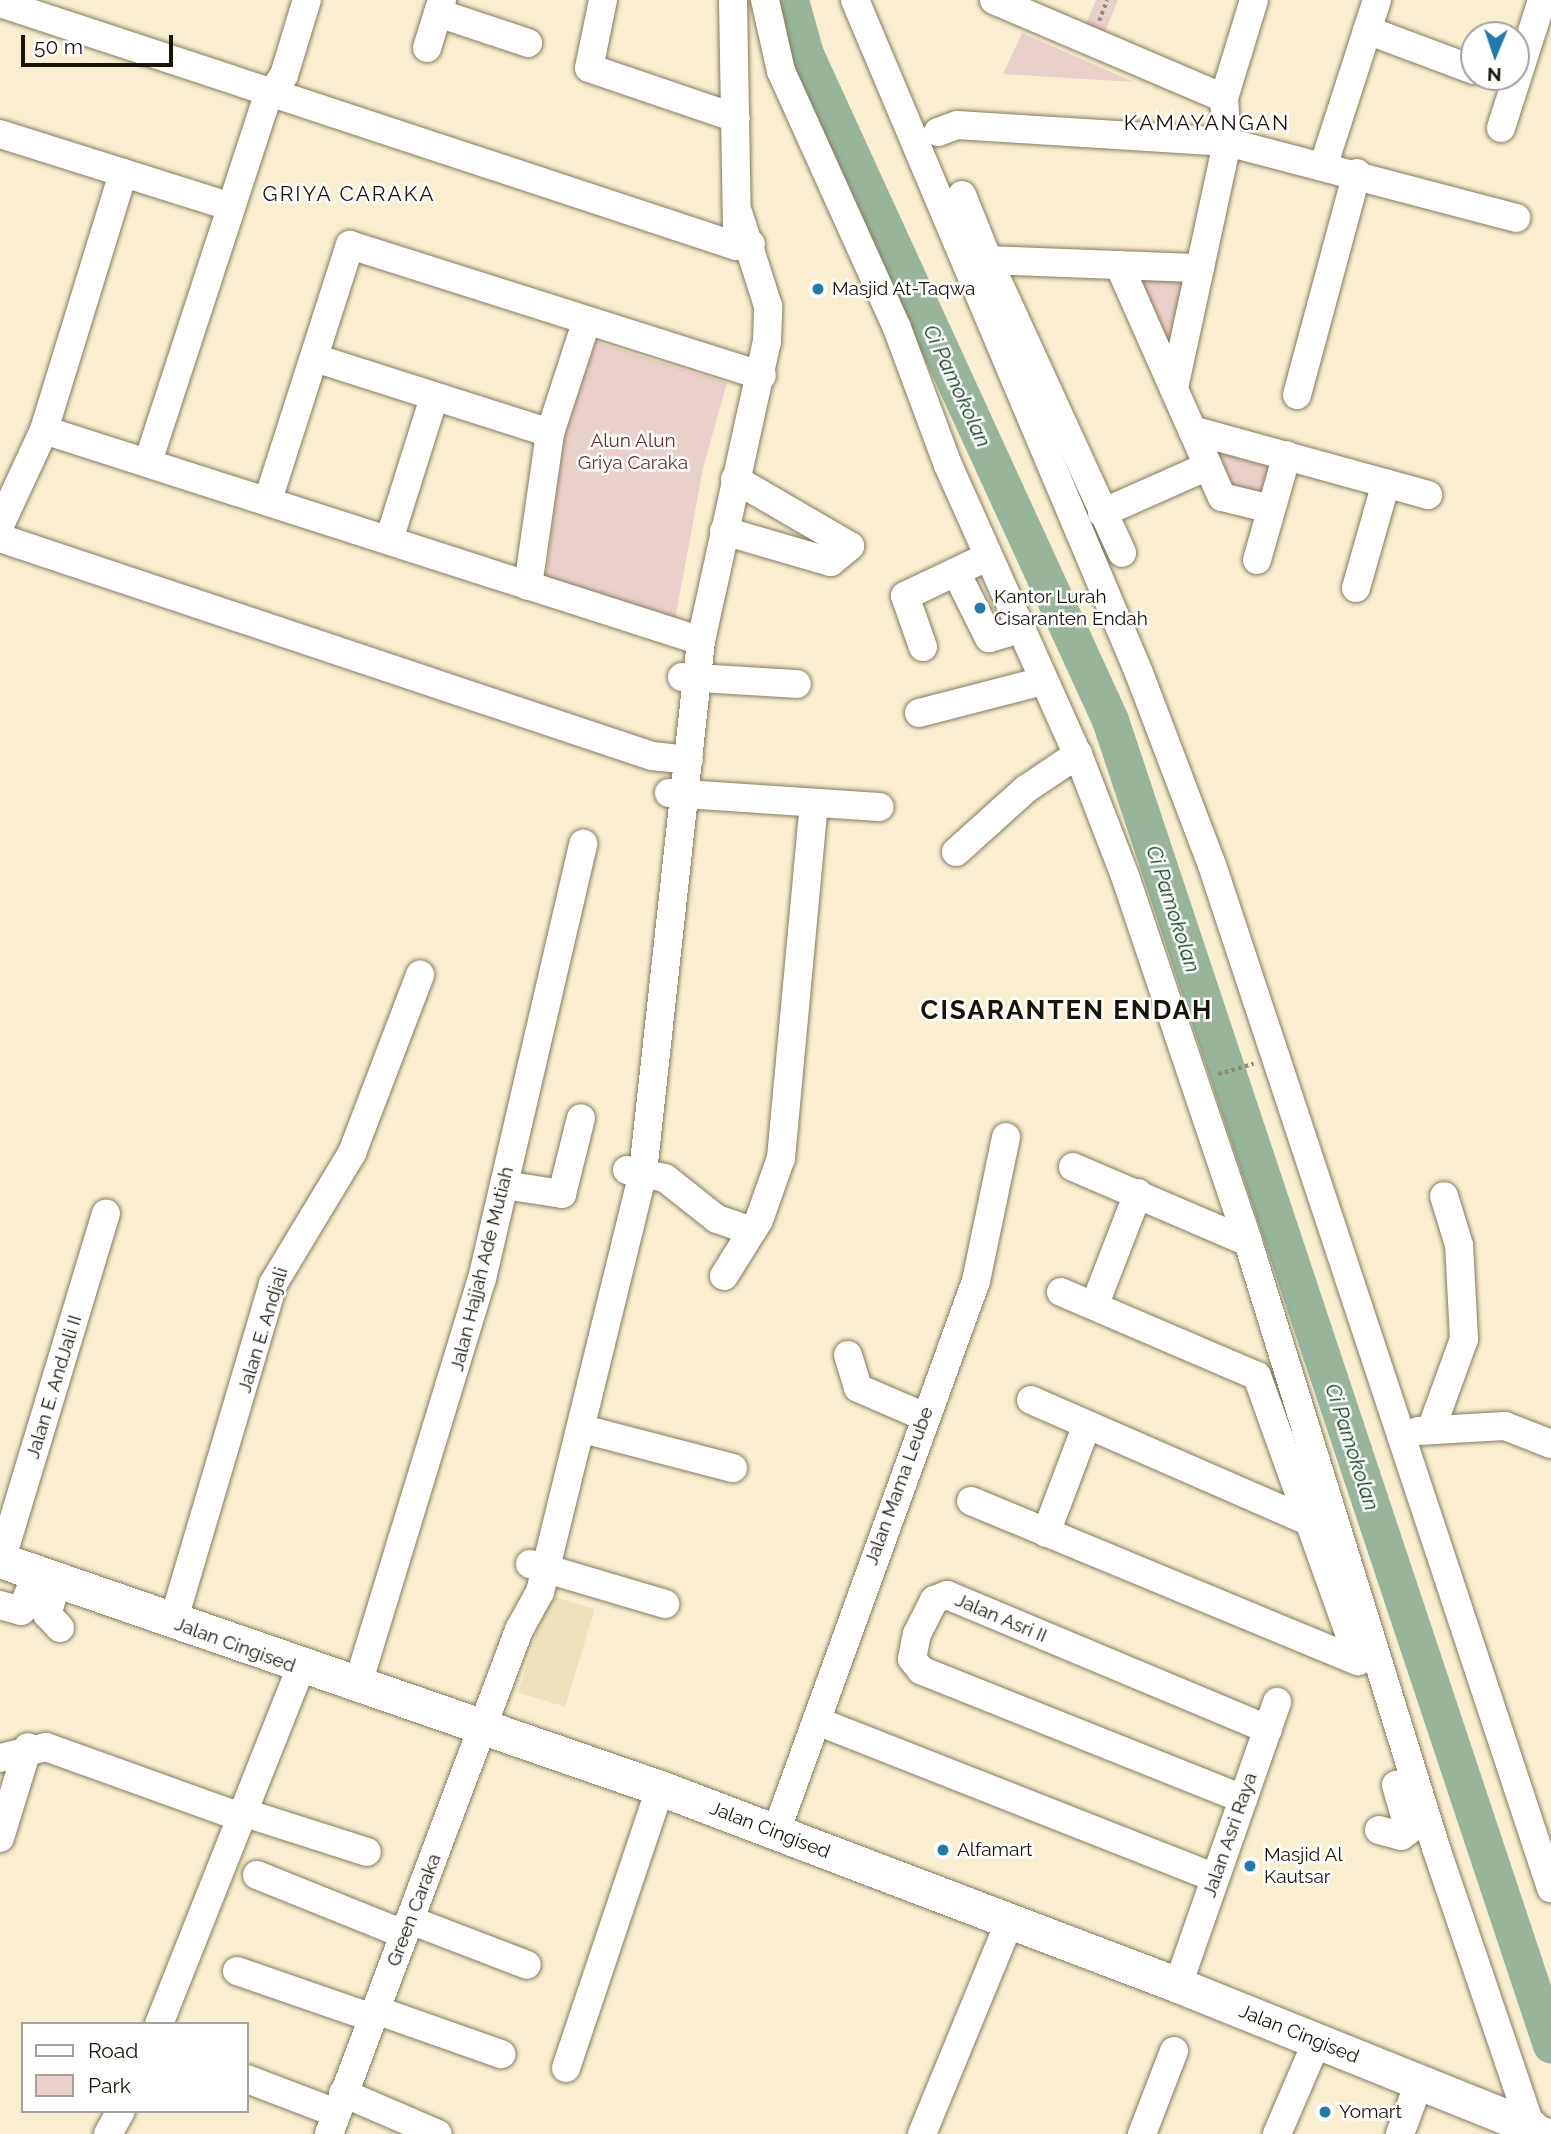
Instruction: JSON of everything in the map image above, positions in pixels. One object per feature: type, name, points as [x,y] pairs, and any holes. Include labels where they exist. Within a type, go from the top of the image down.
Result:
[{"type":"main road","name":"Jalan Cingised","points":[[1,1561],[301,1668],[485,1726],[660,1788],[1010,1920],[1181,1976],[1317,2041],[1540,2132]]},
{"type":"street","points":[[148,462],[231,206],[307,0]]},
{"type":"street","points":[[603,0],[589,68],[736,118]]},
{"type":"street","points":[[694,639],[724,531],[755,374],[752,307],[739,215],[733,0]]},
{"type":"street","points":[[765,0],[781,71],[897,328],[987,557],[1078,754],[1248,1242],[1376,1684],[1540,2132]]},
{"type":"street","points":[[855,0],[867,41],[923,163],[1139,673],[1212,865],[1405,1435],[1551,1888]]},
{"type":"street","points":[[994,0],[1224,97]]},
{"type":"street","points":[[1174,388],[1227,142],[1224,97],[1254,0]]},
{"type":"street","points":[[1324,164],[1377,0]]},
{"type":"street","points":[[1530,25],[1542,0]]},
{"type":"street","points":[[0,3],[744,245]]},
{"type":"street","points":[[427,48],[440,6],[469,11],[528,43]]},
{"type":"street","points":[[1367,30],[1460,65]]},
{"type":"street","points":[[1501,128],[1503,91]]},
{"type":"street","points":[[901,114],[928,117],[948,129],[1227,142],[1324,164],[1516,218]]},
{"type":"street","points":[[923,163],[936,150],[948,129]]},
{"type":"street","points":[[0,134],[231,206]]},
{"type":"street","points":[[0,525],[44,430],[123,173]]},
{"type":"street","points":[[1297,395],[1357,173]]},
{"type":"street","points":[[962,195],[988,260],[1122,553]]},
{"type":"street","points":[[268,500],[350,245],[586,323],[755,374]]},
{"type":"street","points":[[988,260],[1200,268]]},
{"type":"street","points":[[1119,265],[1222,497],[1272,509]]},
{"type":"street","points":[[528,586],[550,433],[586,323]]},
{"type":"street","points":[[315,358],[550,433]]},
{"type":"street","points":[[485,1726],[536,1572],[589,1371],[635,1171],[694,639],[755,374]]},
{"type":"street","points":[[390,540],[435,397]]},
{"type":"street","points":[[44,430],[694,639]]},
{"type":"street","points":[[1192,430],[1428,495]]},
{"type":"street","points":[[1257,560],[1287,455]]},
{"type":"street","points":[[1102,513],[1208,466]]},
{"type":"street","points":[[724,531],[831,562],[850,546],[735,479]]},
{"type":"street","points":[[1356,588],[1386,483]]},
{"type":"street","points":[[0,538],[652,756],[681,759]]},
{"type":"street","points":[[923,647],[904,598],[987,557]]},
{"type":"street","points":[[956,572],[989,638],[1020,629]]},
{"type":"street","points":[[690,677],[797,684]]},
{"type":"street","points":[[919,713],[1043,681]]},
{"type":"street","points":[[956,852],[1026,789],[1078,754]]},
{"type":"street","points":[[677,794],[814,805],[880,807]]},
{"type":"street","points":[[724,1276],[773,1191],[783,1147],[814,805]]},
{"type":"street","name":"Jalan Hajjah Ade Mutiah","points":[[357,1687],[448,1399],[504,1185],[583,844]]},
{"type":"street","name":"Jalan E. Andjali","points":[[173,1622],[273,1284],[352,1153],[420,975]]},
{"type":"street","points":[[504,1185],[562,1194],[581,1118]]},
{"type":"street","name":"Jalan Mama Leube","points":[[776,1832],[989,1238],[991,1189],[1006,1137]]},
{"type":"street","points":[[1073,1167],[1248,1242]]},
{"type":"street","points":[[635,1171],[665,1178],[717,1219],[752,1231]]},
{"type":"street","points":[[1096,1304],[1138,1193]]},
{"type":"street","points":[[1432,1427],[1464,1339],[1459,1245],[1444,1196]]},
{"type":"street","name":"Jalan E. AndJali II","points":[[1,1561],[106,1213]]},
{"type":"street","points":[[1061,1292],[1096,1304],[1253,1371],[1367,1656]]},
{"type":"street","points":[[848,1355],[858,1388],[923,1416]]},
{"type":"street","points":[[536,1572],[583,1429],[589,1371]]},
{"type":"street","points":[[1031,1400],[1086,1427],[1312,1522]]},
{"type":"street","points":[[1405,1435],[1432,1427],[1505,1426],[1551,1444]]},
{"type":"street","points":[[1046,1533],[1086,1427]]},
{"type":"street","points":[[583,1429],[733,1468]]},
{"type":"street","points":[[971,1501],[1046,1533],[1367,1656]]},
{"type":"street","points":[[536,1572],[665,1604]]},
{"type":"street","points":[[0,1605],[21,1611],[47,1578]]},
{"type":"street","points":[[47,1578],[47,1614],[60,1628]]},
{"type":"street","name":"Jalan Asri II","points":[[1243,1799],[921,1670],[912,1659],[917,1634],[934,1600],[947,1595],[1268,1729]]},
{"type":"street","points":[[160,2022],[301,1668]]},
{"type":"street","points":[[1376,1684],[1409,1827],[1401,1836],[1379,1830]]},
{"type":"street","name":"Jalan Asri Raya","points":[[1181,1976],[1277,1702]]},
{"type":"street","points":[[817,1721],[1215,1878]]},
{"type":"street","name":"Green Caraka","points":[[336,2114],[485,1726]]},
{"type":"street","points":[[0,1838],[27,1747]]},
{"type":"street","points":[[0,1758],[27,1747],[46,1747],[241,1814],[366,1852]]},
{"type":"street","points":[[566,2067],[660,1788]]},
{"type":"street","points":[[257,1875],[527,1965]]},
{"type":"street","points":[[922,2134],[1010,1920]]},
{"type":"street","points":[[237,1971],[501,2054]]},
{"type":"street","points":[[1277,2134],[1317,2041]]},
{"type":"street","points":[[1142,2134],[1174,2051]]},
{"type":"street","points":[[248,2079],[336,2114],[438,2134]]},
{"type":"street","points":[[1400,2134],[1419,2083]]},
{"type":"street","points":[[108,2134],[120,2113]]},
{"type":"path","points":[[1205,1078],[1265,1060]]},
{"type":"shaded area","points":[[548,1595],[595,1609],[565,1707],[518,1693]]},
{"type":"green space","points":[[1096,0],[1118,0],[1102,39],[1083,31]]},
{"type":"green space","points":[[1022,33],[1134,82],[1003,74]]},
{"type":"green space","points":[[1123,268],[1196,271],[1173,380]]},
{"type":"green space","name":"Alun Alun Griya Caraka","points":[[596,342],[727,383],[703,468],[675,620],[546,577],[564,436]]},
{"type":"green space","points":[[1196,434],[1283,457],[1270,506],[1224,495]]},
{"type":"waterway","name":"Ci Pamokolan","points":[[790,0],[805,54],[1110,720],[1551,2045]]},
{"type":"place","name":"Masjid At-Taqwa","points":[[818,289]]},
{"type":"place","name":"Kantor Lurah Cisaranten Endah","points":[[980,608]]},
{"type":"place","name":"Alfamart","points":[[943,1850]]},
{"type":"place","name":"Masjid Al Kautsar","points":[[1250,1866]]},
{"type":"place","name":"Yomart","points":[[1325,2112]]},
{"type":"district","name":"KAMAYANGAN","points":[[1207,123]]},
{"type":"district","name":"GRIYA CARAKA","points":[[349,194]]},
{"type":"district","name":"CISARANTEN ENDAH","points":[[1067,1011]]}]
